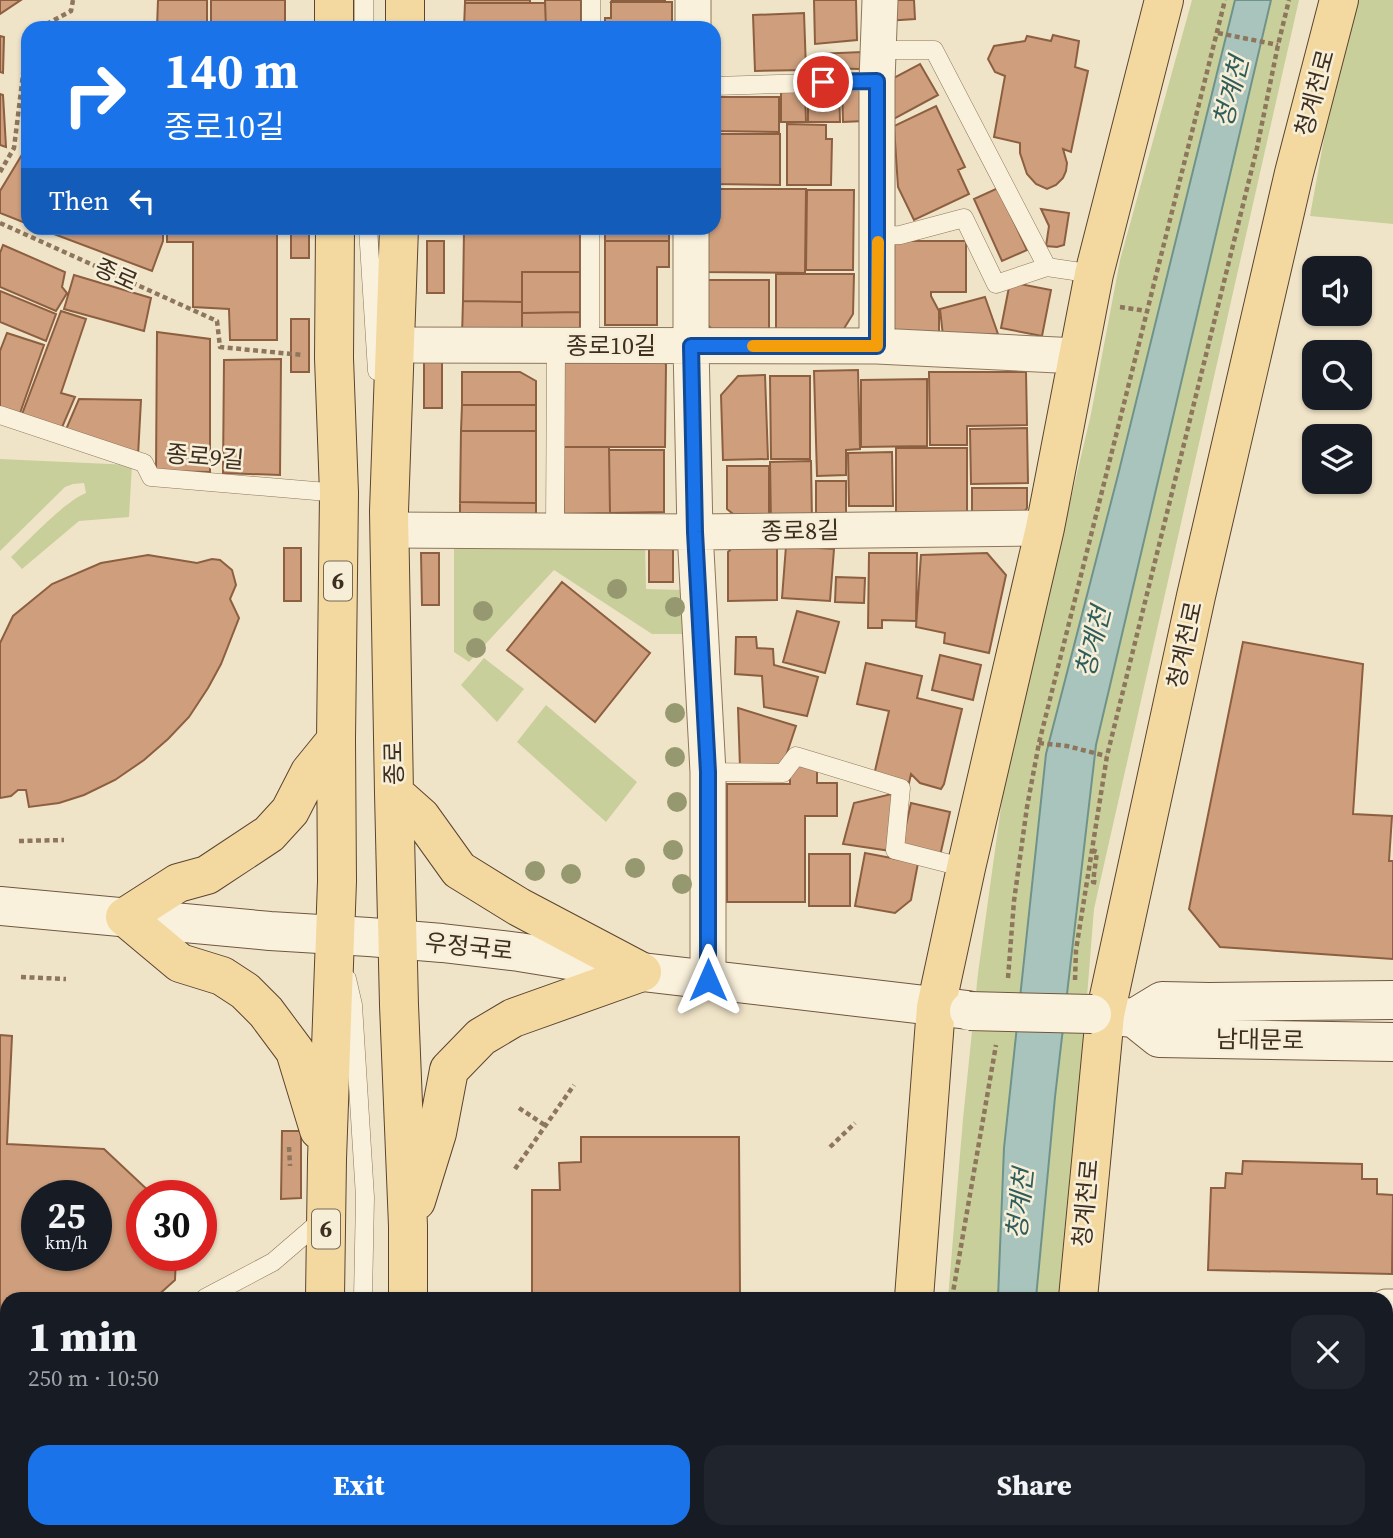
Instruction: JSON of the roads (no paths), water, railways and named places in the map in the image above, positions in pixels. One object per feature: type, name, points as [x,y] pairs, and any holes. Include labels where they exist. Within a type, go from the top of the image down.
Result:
[{"type":"main road","points":[[405,0],[405,21]]},
{"type":"main road","points":[[915,1292],[952,1009],[966,869],[1045,528],[1094,274],[1164,0]]},
{"type":"main road","name":"청계천로","points":[[1079,1292],[1091,1147],[1110,1016],[1196,596],[1294,173],[1339,0]]},
{"type":"main road","name":"6","points":[[325,1292],[337,881],[339,493],[334,358],[335,235]]},
{"type":"main road","name":"종로","points":[[400,235],[390,520],[394,793],[408,1292]]},
{"type":"main road","points":[[327,1158],[295,1051],[266,1012],[245,991],[222,976],[180,963],[125,917],[178,883],[207,875],[270,834],[290,811],[310,772],[336,740]]},
{"type":"main road","points":[[394,793],[421,817],[459,870],[519,908],[642,972]]},
{"type":"main road","name":"우정국로","points":[[0,906],[519,952],[642,972],[952,1009],[1110,1016]]},
{"type":"main road","points":[[408,1226],[437,1133],[449,1070],[481,1037],[513,1018],[642,972]]},
{"type":"main road","name":"남대문로","points":[[1110,1016],[1162,1001],[1393,1000]]},
{"type":"main road","name":"남대문로","points":[[1110,1016],[1159,1038],[1393,1042]]},
{"type":"street","points":[[692,21],[693,0]]},
{"type":"street","points":[[877,346],[880,0]]},
{"type":"street","points":[[691,235],[695,532],[708,772],[708,980]]},
{"type":"street","name":"종로10길","points":[[396,345],[877,346],[1078,356]]},
{"type":"street","name":"종로8길","points":[[390,520],[555,531],[1045,528]]},
{"type":"lane","points":[[591,21],[592,0]]},
{"type":"lane","points":[[721,85],[878,65],[934,50],[1047,267]]},
{"type":"lane","points":[[878,236],[900,235],[964,218],[996,284],[1047,267],[1094,274]]},
{"type":"lane","points":[[368,235],[390,520]]},
{"type":"lane","points":[[555,531],[573,346],[589,235]]},
{"type":"lane","name":"종로9길","points":[[0,415],[144,463],[151,477],[339,493]]},
{"type":"lane","points":[[708,772],[783,773],[796,756],[901,788],[895,850],[966,869]]},
{"type":"lane","points":[[335,935],[353,1005],[365,1197],[363,1292]]},
{"type":"lane","points":[[216,1292],[273,1262],[326,1217]]},
{"type":"water","name":"청계천","points":[[1235,0],[1271,0],[1096,745],[1055,1097],[1037,1292],[998,1292],[1004,1148],[1046,754]]}]
